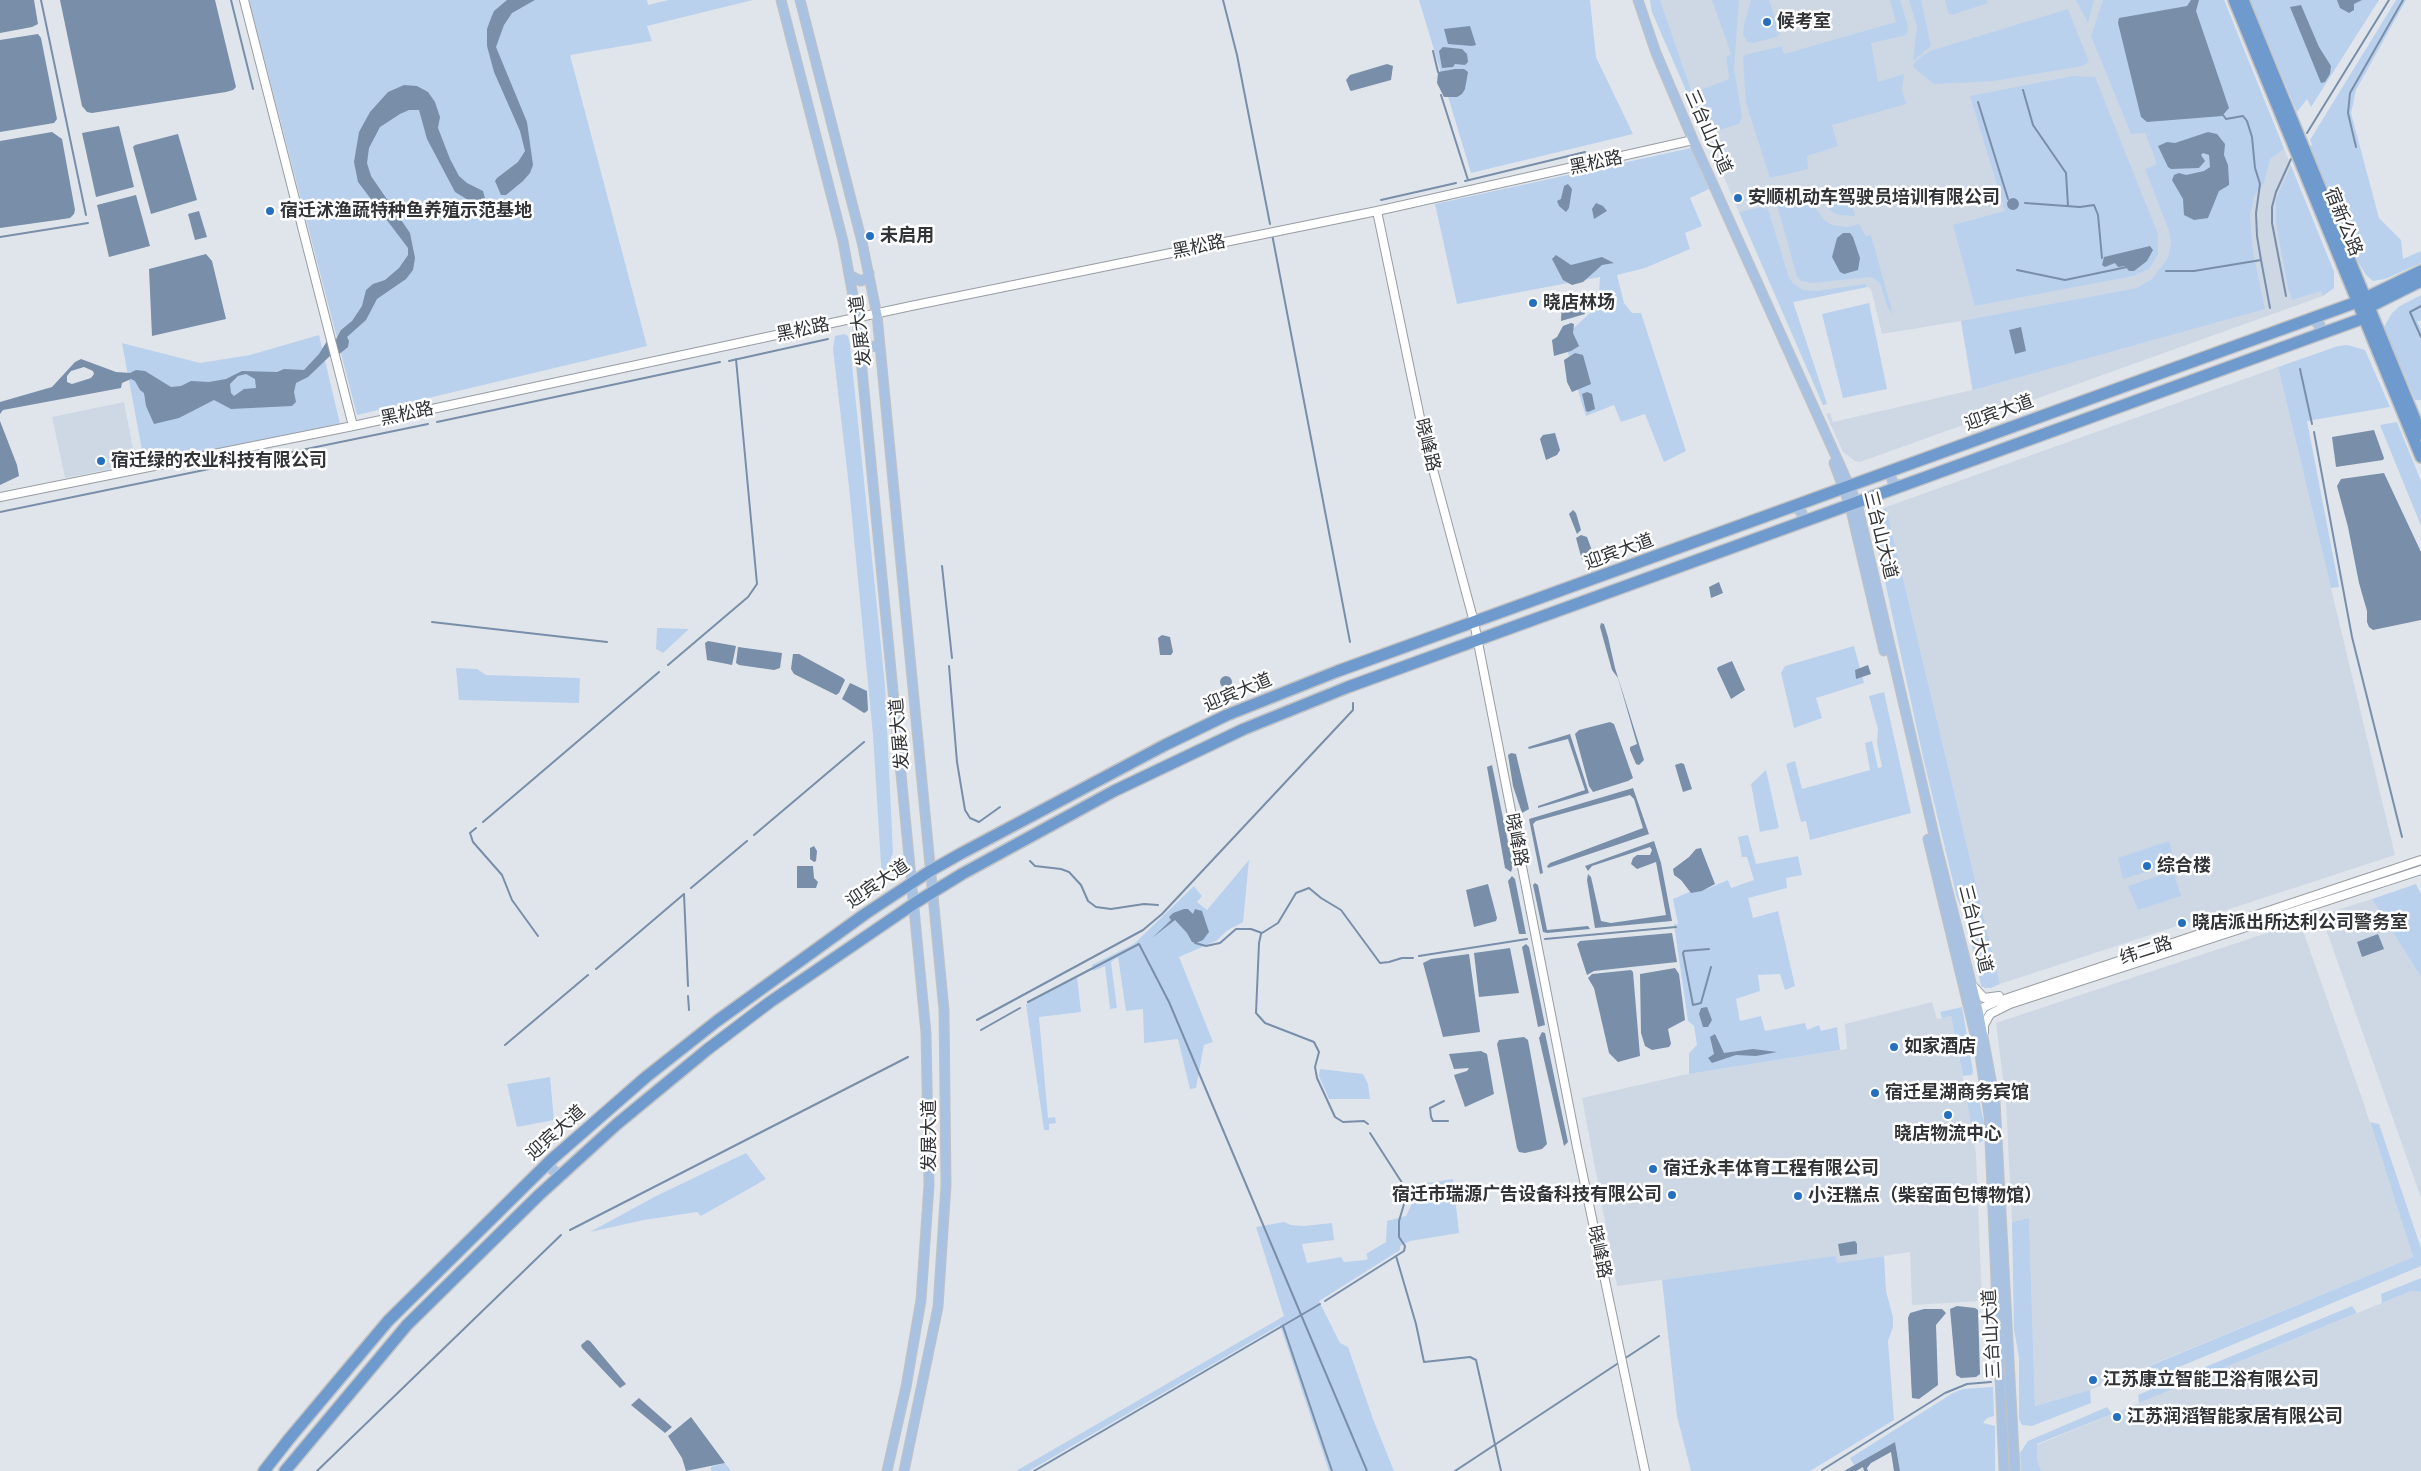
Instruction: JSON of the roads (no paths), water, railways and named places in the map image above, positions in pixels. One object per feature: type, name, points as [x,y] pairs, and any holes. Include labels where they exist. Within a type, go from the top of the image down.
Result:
[{"type":"highway","name":"宿新公路","points":[[2234,0],[2364,307],[2421,434]]},
{"type":"highway","name":"宿新公路","points":[[2243,0],[2421,457]]},
{"type":"highway","name":"迎宾大道","points":[[286,1471],[407,1325],[512,1221],[617,1124],[708,1049],[770,1002],[933,891],[1114,791],[1244,728],[1477,639],[2318,335],[2421,271]]},
{"type":"highway","name":"迎宾大道","points":[[264,1471],[388,1322],[551,1160],[646,1077],[717,1022],[930,870],[1165,745],[1227,715],[1338,671],[2311,319],[2364,307],[2421,281]]},
{"type":"main road","name":"发展大道","points":[[781,0],[843,241],[857,318],[915,903],[926,1033],[929,1185],[921,1300],[906,1387],[887,1471]]},
{"type":"main road","name":"发展大道","points":[[800,0],[870,273],[876,315],[944,1010],[946,1185],[938,1307],[904,1471]]},
{"type":"main road","name":"三台山大道","points":[[1638,0],[1656,54],[1816,411],[1854,504],[1979,1016],[1979,1035],[1992,1144],[2004,1471]]},
{"type":"main road","points":[[850,276],[861,281],[867,278],[870,273]]},
{"type":"main road","points":[[2311,319],[2318,322],[2320,326],[2318,335]]},
{"type":"main road","points":[[860,350],[870,346],[880,347]]},
{"type":"main road","points":[[1898,468],[1891,473],[1891,477],[1893,483],[1903,486]]},
{"type":"main road","name":"三台山大道","points":[[1854,504],[1995,1101],[1999,1143],[2015,1471]]},
{"type":"main road","points":[[1789,508],[1797,508],[1802,513],[1802,519],[1796,525]]},
{"type":"main road","points":[[551,1160],[551,1169],[558,1173],[565,1173]]},
{"type":"main road","points":[[498,1211],[510,1209],[512,1221]]},
{"type":"street","points":[[244,0],[353,426]]},
{"type":"street","name":"黑松路","points":[[0,497],[353,426],[857,318],[1377,211],[1693,140]]},
{"type":"street","name":"晓峰路","points":[[1377,211],[1423,432],[1474,622],[1577,1147],[1644,1471]]},
{"type":"street","name":"纬二路","points":[[1979,1016],[1984,1007],[1993,1003],[2421,860]]},
{"type":"street","name":"纬二路","points":[[1979,1035],[1990,1014],[1999,1008],[2421,870]]},
{"type":"street","points":[[1972,983],[1981,997],[1987,998],[2038,983],[2059,980]]},
{"type":"waterway","points":[[41,0],[86,215]]},
{"type":"waterway","points":[[231,0],[253,89]]},
{"type":"waterway","points":[[1223,0],[1237,55],[1270,224]]},
{"type":"waterway","points":[[2307,133],[2389,0]]},
{"type":"waterway","points":[[2356,147],[2348,113],[2350,93],[2403,0]]},
{"type":"waterway","points":[[1433,51],[1438,72]]},
{"type":"waterway","points":[[2023,90],[2033,125],[2066,173],[2068,206]]},
{"type":"waterway","points":[[1441,95],[1468,180]]},
{"type":"waterway","points":[[1978,102],[2008,199]]},
{"type":"waterway","points":[[2166,271],[2194,271],[2261,260],[2256,213],[2260,184],[2255,168],[2252,137],[2247,121],[2243,116],[2226,119],[2223,115]]},
{"type":"waterway","points":[[1465,181],[1585,152]]},
{"type":"waterway","points":[[2286,296],[2272,223],[2272,207],[2276,192],[2291,159]]},
{"type":"waterway","points":[[1381,200],[1456,183]]},
{"type":"waterway","points":[[2025,203],[2080,207],[2094,205],[2098,215],[2102,258]]},
{"type":"waterway","points":[[0,237],[88,223]]},
{"type":"waterway","points":[[1272,234],[1350,642]]},
{"type":"waterway","points":[[2261,260],[2270,308]]},
{"type":"waterway","points":[[2017,270],[2065,280],[2127,267]]},
{"type":"waterway","points":[[2421,306],[2410,312],[2421,337]]},
{"type":"waterway","points":[[729,361],[828,339]]},
{"type":"waterway","points":[[668,665],[748,597],[757,584],[736,359]]},
{"type":"waterway","points":[[437,422],[720,362]]},
{"type":"waterway","points":[[2300,369],[2312,424]]},
{"type":"waterway","points":[[0,512],[428,424]]},
{"type":"waterway","points":[[2314,432],[2352,637],[2402,837]]},
{"type":"waterway","points":[[942,566],[952,658]]},
{"type":"waterway","points":[[432,622],[607,642]]},
{"type":"waterway","points":[[949,666],[957,762],[965,810],[970,818],[979,822],[1000,807]]},
{"type":"waterway","points":[[483,822],[659,672]]},
{"type":"waterway","points":[[977,1020],[1143,930],[1162,914],[1353,710],[1353,703]]},
{"type":"waterway","points":[[754,835],[864,742]]},
{"type":"waterway","points":[[476,828],[470,833],[473,842],[502,875],[512,900],[538,936]]},
{"type":"waterway","points":[[691,888],[747,841]]},
{"type":"waterway","points":[[1030,861],[1035,866],[1061,869],[1069,872],[1081,885],[1088,901],[1096,907],[1111,909],[1144,904],[1158,905]]},
{"type":"waterway","points":[[1195,943],[1206,946],[1220,943],[1236,929],[1251,929],[1262,933],[1278,923],[1296,893],[1309,888],[1341,910],[1380,963],[1402,958],[1413,958]]},
{"type":"waterway","points":[[684,894],[688,986]]},
{"type":"waterway","points":[[596,969],[684,894]]},
{"type":"waterway","points":[[1545,939],[1676,927]]},
{"type":"waterway","points":[[1261,934],[1256,1013],[1265,1023],[1314,1042],[1319,1052],[1315,1067],[1317,1078],[1335,1117],[1343,1122],[1364,1121],[1368,1124]]},
{"type":"waterway","points":[[1419,956],[1527,939]]},
{"type":"waterway","points":[[1028,1002],[1139,944],[1169,1002],[1367,1471]]},
{"type":"waterway","points":[[1709,949],[1684,951],[1683,953],[1693,1005],[1701,1003],[1711,967]]},
{"type":"waterway","points":[[505,1045],[588,975]]},
{"type":"waterway","points":[[688,996],[689,1010]]},
{"type":"waterway","points":[[981,1030],[1020,1008]]},
{"type":"waterway","points":[[570,1230],[908,1057]]},
{"type":"waterway","points":[[1444,1101],[1430,1108],[1431,1117],[1433,1121],[1448,1121]]},
{"type":"waterway","points":[[1325,1301],[1404,1251],[1405,1246],[1399,1237],[1399,1221],[1407,1194],[1406,1189],[1370,1133]]},
{"type":"waterway","points":[[317,1471],[561,1235]]},
{"type":"waterway","points":[[1396,1256],[1416,1324],[1424,1362],[1470,1357],[1476,1360],[1501,1471]]},
{"type":"waterway","points":[[1034,1471],[1320,1304]]},
{"type":"waterway","points":[[1283,1326],[1332,1471]]},
{"type":"waterway","points":[[1624,1359],[1659,1336]]},
{"type":"waterway","points":[[1455,1471],[1620,1362]]},
{"type":"waterway","points":[[1822,1470],[1945,1393],[1967,1384],[1991,1382]]},
{"type":"place","name":"候考室","points":[[1767,22]]},
{"type":"place","name":"安顺机动车驾驶员培训有限公司","points":[[1738,198]]},
{"type":"place","name":"宿迁沭渔蔬特种鱼养殖示范基地","points":[[270,211]]},
{"type":"place","name":"未启用","points":[[870,236]]},
{"type":"place","name":"晓店林场","points":[[1533,303]]},
{"type":"place","name":"宿迁绿的农业科技有限公司","points":[[101,461]]},
{"type":"place","name":"综合楼","points":[[2147,866]]},
{"type":"place","name":"晓店派出所达利公司警务室","points":[[2182,923]]},
{"type":"place","name":"如家酒店","points":[[1894,1047]]},
{"type":"place","name":"宿迁星湖商务宾馆","points":[[1875,1093]]},
{"type":"place","name":"晓店物流中心","points":[[1948,1115]]},
{"type":"place","name":"宿迁永丰体育工程有限公司","points":[[1653,1169]]},
{"type":"place","name":"宿迁市瑞源广告设备科技有限公司","points":[[1672,1195]]},
{"type":"place","name":"小汪糕点（柴窑面包博物馆）","points":[[1798,1196]]},
{"type":"place","name":"江苏康立智能卫浴有限公司","points":[[2093,1380]]},
{"type":"place","name":"江苏润滔智能家居有限公司","points":[[2117,1417]]}]
